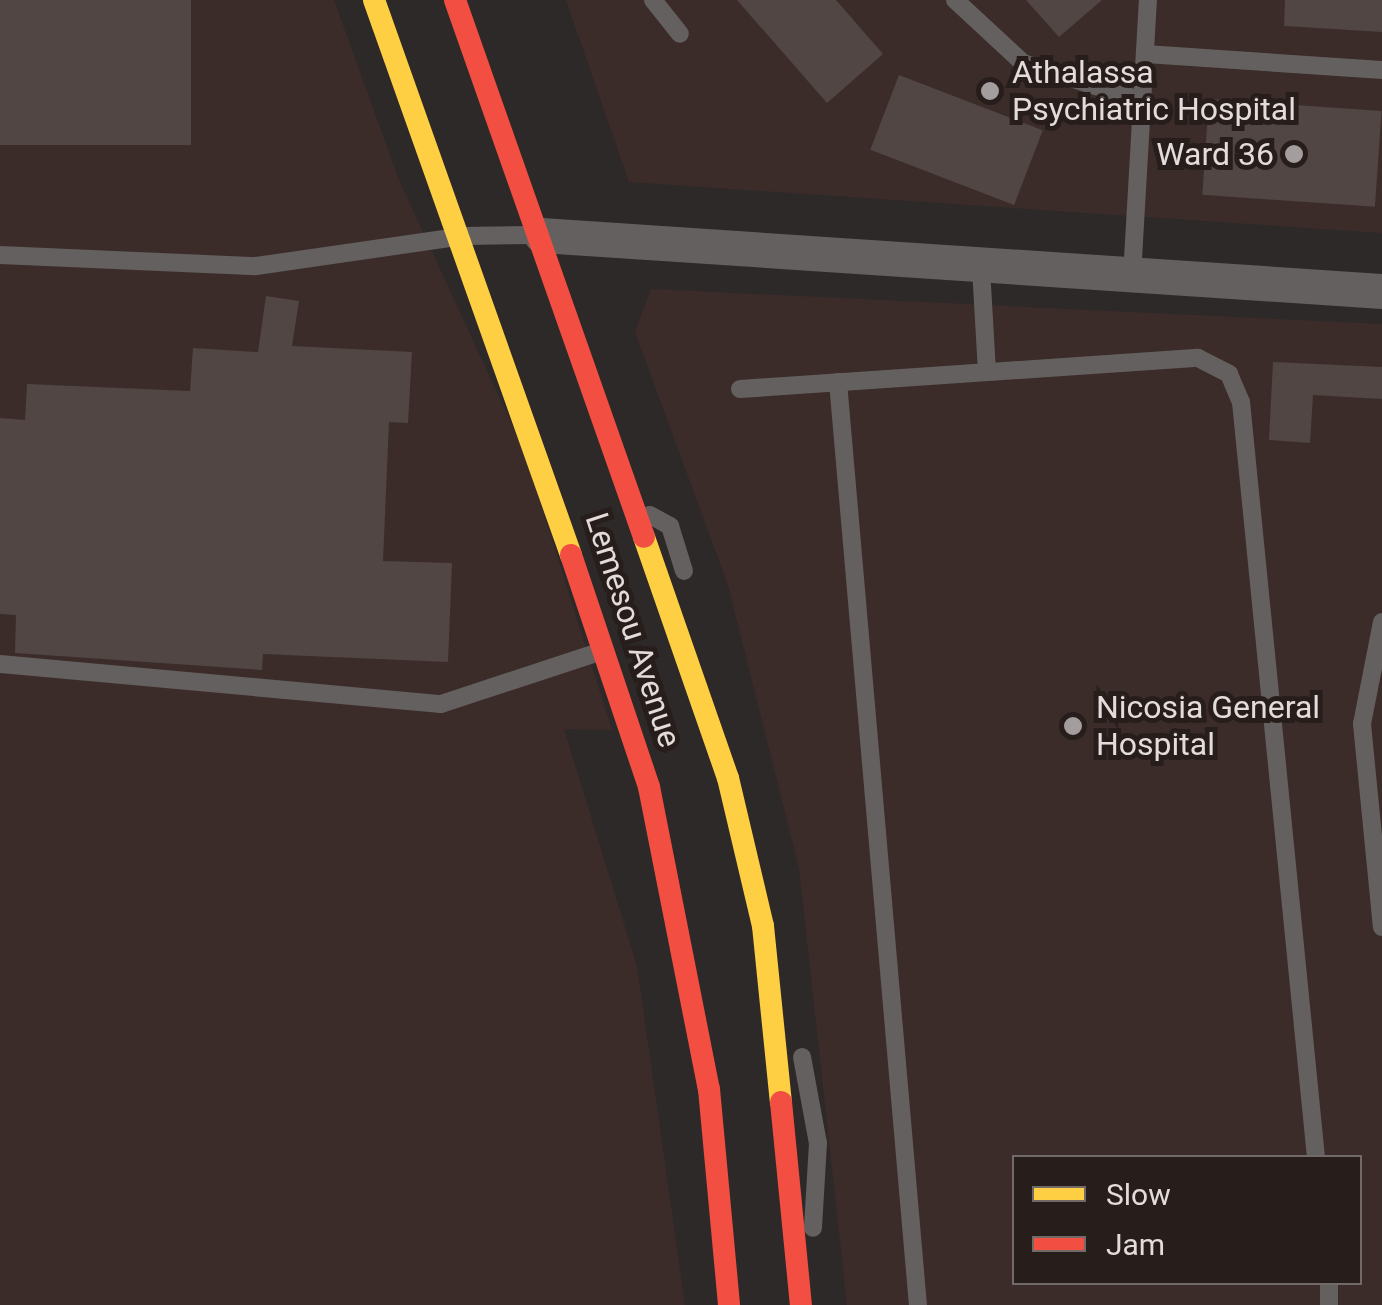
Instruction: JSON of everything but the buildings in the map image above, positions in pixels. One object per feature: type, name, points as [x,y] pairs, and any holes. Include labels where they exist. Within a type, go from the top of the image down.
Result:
[{"type":"main road","name":"Lemesou Avenue","points":[[374,0],[465,236],[607,649],[685,935],[729,1305]]},
{"type":"main road","name":"Lemesou Avenue","points":[[455,0],[636,508],[692,653],[763,926],[801,1305]]},
{"type":"street","points":[[540,235],[981,268],[1382,291]]},
{"type":"lane","points":[[653,0],[680,34]]},
{"type":"lane","points":[[955,0],[1023,63],[1143,101]]},
{"type":"lane","points":[[1132,276],[1148,0]]},
{"type":"lane","points":[[1146,54],[1382,70]]},
{"type":"lane","points":[[0,254],[256,266],[465,236],[540,235]]},
{"type":"lane","points":[[981,268],[988,372]]},
{"type":"lane","points":[[740,389],[1198,358],[1222,366],[1236,386],[1316,1155]]},
{"type":"lane","points":[[838,382],[918,1305]]},
{"type":"lane","points":[[636,508],[670,526],[694,601]]},
{"type":"lane","points":[[1382,622],[1362,724],[1377,826],[1382,927]]},
{"type":"lane","points":[[0,664],[440,704],[607,649]]},
{"type":"lane","points":[[717,676],[770,875],[818,1143],[820,1204],[800,1278]]},
{"type":"shaded area","points":[[0,0],[334,0],[399,180],[523,449],[612,730],[564,729],[637,966],[685,1305],[0,1305]]},
{"type":"shaded area","name":"Athalassa Psychiatric Hospital","points":[[566,0],[1382,0],[1382,233],[629,182]]},
{"type":"shaded area","name":"Nicosia General Hospital","points":[[651,289],[1382,324],[1382,1305],[847,1305],[799,868],[728,585],[635,332]]},
{"type":"traffic: slow","points":[[374,0],[571,555]]},
{"type":"traffic: slow","points":[[644,537],[728,778],[763,926],[781,1102]]},
{"type":"traffic: jam","points":[[455,0],[644,537]]},
{"type":"traffic: jam","points":[[571,555],[649,787],[709,1089],[729,1305]]},
{"type":"traffic: jam","points":[[781,1102],[801,1305]]},
{"type":"place","name":"Athalassa Psychiatric Hospital","points":[[990,91]]},
{"type":"place","name":"Ward 36","points":[[1294,154]]},
{"type":"place","name":"Nicosia General Hospital","points":[[1073,726]]}]
